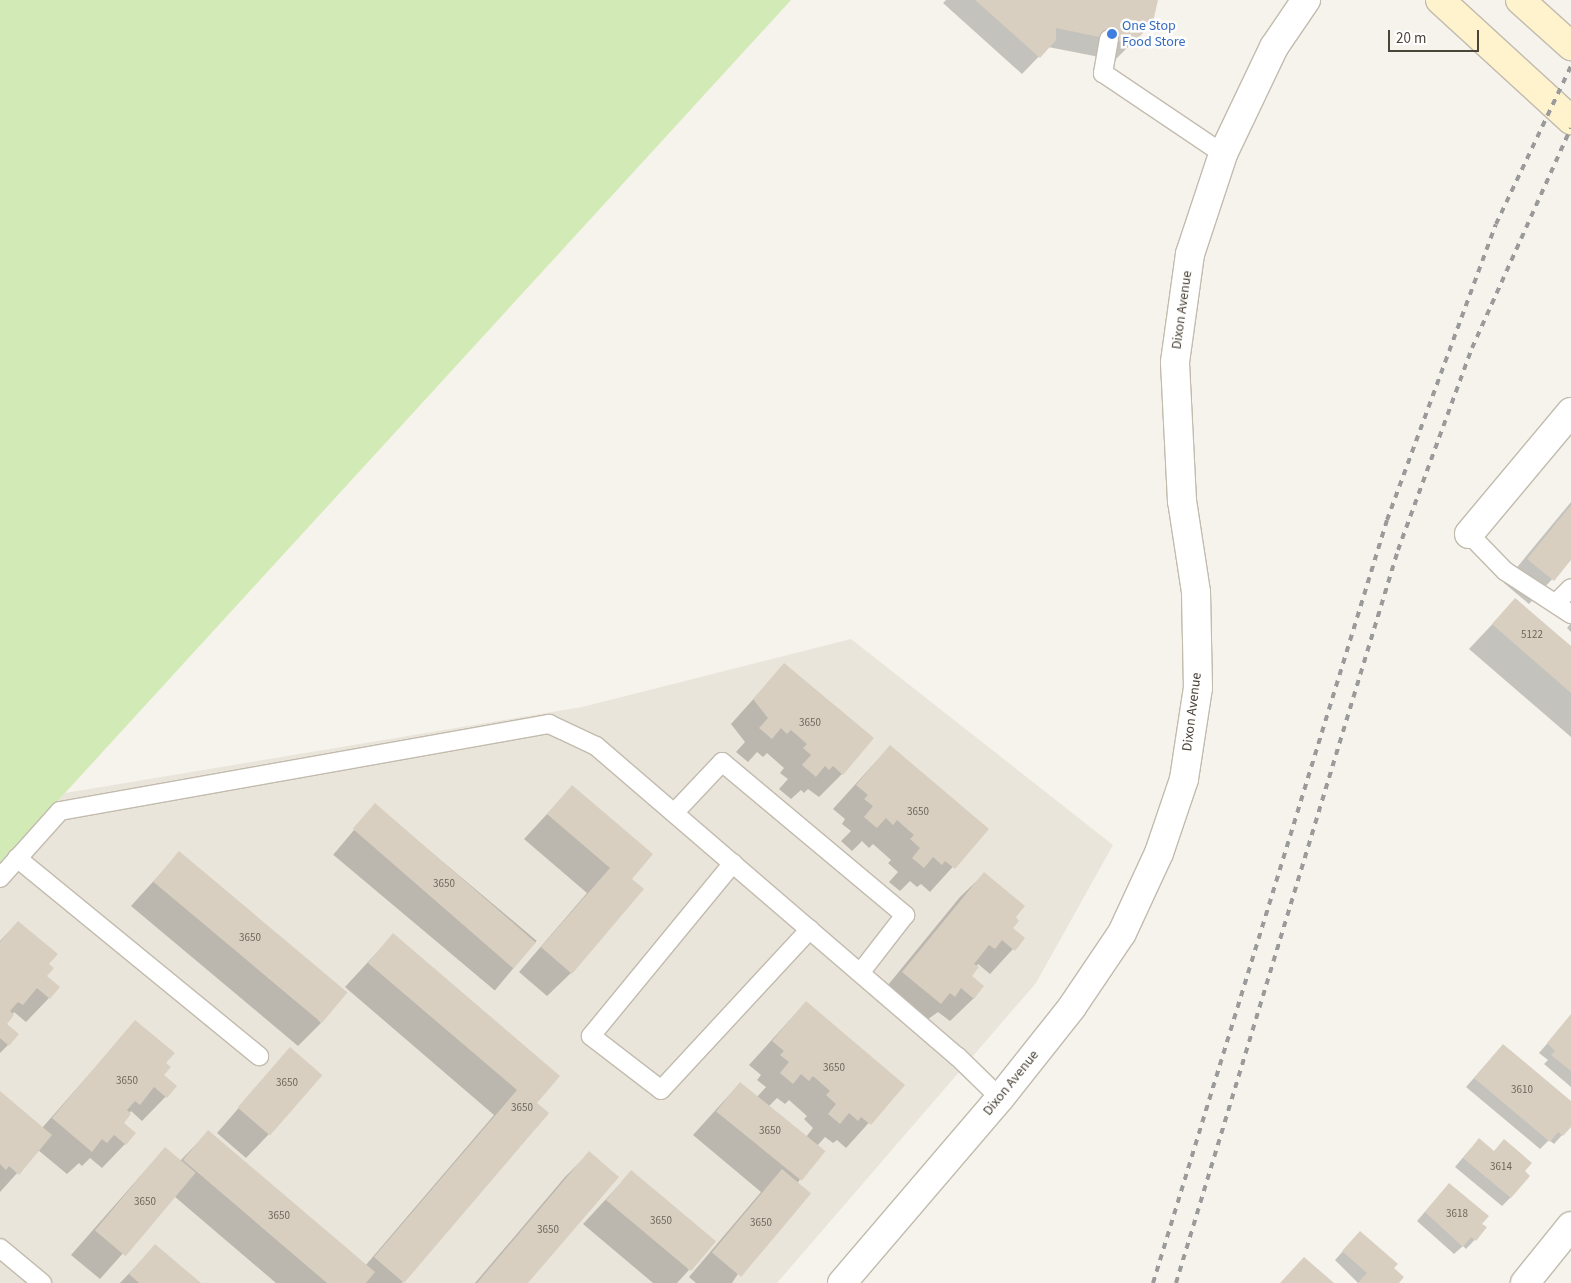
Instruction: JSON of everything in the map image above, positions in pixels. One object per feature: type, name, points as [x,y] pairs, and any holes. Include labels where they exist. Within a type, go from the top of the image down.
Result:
[{"type":"main road","points":[[1440,0],[1571,120]]},
{"type":"main road","points":[[1520,0],[1571,46]]},
{"type":"street","name":"Dixon Avenue","points":[[842,1283],[1000,1098],[1072,1007],[1122,933],[1159,853],[1184,778],[1198,688],[1196,592],[1182,501],[1175,362],[1190,254],[1223,154],[1274,47],[1306,0]]},
{"type":"street","points":[[1469,534],[1571,412]]},
{"type":"street","points":[[1524,1283],[1571,1226]]},
{"type":"lane","points":[[1108,39],[1102,72],[1223,154]]},
{"type":"lane","points":[[1469,534],[1505,571],[1571,614]]},
{"type":"lane","points":[[1556,603],[1571,588]]},
{"type":"lane","points":[[0,878],[60,811],[549,724],[596,746],[957,1056],[1000,1098]]},
{"type":"lane","points":[[674,813],[722,762],[905,915],[860,973]]},
{"type":"lane","points":[[18,858],[259,1056]]},
{"type":"lane","points":[[733,863],[591,1036],[661,1090],[810,929]]},
{"type":"lane","points":[[0,1248],[42,1283]]},
{"type":"shaded area","points":[[851,639],[1113,845],[1036,983],[777,1283],[0,1283],[0,864],[65,793],[582,707]]},
{"type":"green space","points":[[0,0],[791,0],[0,864]]},
{"type":"building","name":"One Stop Food Store","points":[[975,0],[1158,0],[1153,22],[1133,44],[1056,28],[1056,40],[1040,58]]},
{"type":"building","points":[[1571,505],[1571,560],[1554,581],[1527,559]]},
{"type":"building","points":[[1515,598],[1571,646],[1571,693],[1492,624]]},
{"type":"building","points":[[784,663],[874,738],[843,775],[833,766],[829,770],[825,766],[816,777],[802,765],[811,755],[803,748],[807,744],[791,730],[787,734],[781,728],[772,739],[759,728],[768,718],[753,699]]},
{"type":"building","points":[[890,745],[989,829],[955,869],[945,861],[942,865],[933,857],[924,868],[912,858],[920,848],[910,839],[914,835],[897,820],[893,825],[886,818],[877,828],[864,817],[873,806],[864,799],[868,795],[856,785]]},
{"type":"building","points":[[572,785],[653,854],[632,879],[644,889],[572,974],[541,947],[610,868],[547,814]]},
{"type":"building","points":[[375,803],[536,943],[513,968],[353,829]]},
{"type":"building","points":[[179,851],[348,992],[322,1023],[153,882]]},
{"type":"building","points":[[984,872],[1025,906],[1016,917],[1019,921],[1013,928],[1025,938],[1015,951],[1002,940],[995,949],[989,945],[974,964],[979,967],[972,976],[984,986],[974,999],[961,988],[955,997],[950,993],[941,1004],[902,972]]},
{"type":"building","points":[[18,921],[58,954],[49,964],[54,968],[47,976],[60,987],[50,999],[37,988],[23,1005],[18,1002],[10,1011],[14,1015],[7,1024],[19,1034],[9,1046],[0,1038],[0,942]]},
{"type":"building","points":[[393,933],[560,1076],[537,1103],[549,1113],[404,1283],[374,1257],[517,1090],[368,963]]},
{"type":"building","points":[[806,1001],[905,1085],[871,1125],[861,1117],[858,1121],[849,1113],[840,1124],[828,1114],[836,1104],[826,1095],[830,1091],[813,1076],[809,1081],[801,1074],[793,1084],[780,1073],[789,1062],[780,1055],[784,1051],[772,1041]]},
{"type":"building","points":[[1571,1014],[1571,1071],[1551,1055],[1555,1051],[1547,1043]]},
{"type":"building","points":[[135,1020],[175,1053],[166,1063],[171,1067],[164,1075],[177,1086],[167,1098],[154,1087],[140,1105],[135,1101],[127,1110],[131,1114],[124,1123],[136,1133],[126,1145],[114,1135],[107,1143],[102,1139],[92,1152],[52,1118]]},
{"type":"building","points":[[1503,1044],[1571,1101],[1571,1127],[1563,1136],[1558,1132],[1550,1142],[1474,1078]]},
{"type":"building","points":[[290,1047],[322,1075],[270,1136],[238,1107]]},
{"type":"building","points":[[740,1082],[825,1151],[802,1181],[716,1112]]},
{"type":"building","points":[[0,1091],[52,1135],[19,1175],[9,1166],[6,1170],[0,1164]]},
{"type":"building","points":[[208,1130],[375,1272],[366,1283],[327,1283],[183,1160]]},
{"type":"building","points":[[1479,1138],[1494,1151],[1504,1139],[1532,1163],[1525,1171],[1530,1176],[1511,1198],[1463,1158]]},
{"type":"building","points":[[165,1147],[196,1173],[126,1256],[95,1230]]},
{"type":"building","points":[[589,1151],[619,1177],[528,1283],[477,1283]]},
{"type":"building","points":[[782,1169],[811,1193],[741,1277],[712,1252]]},
{"type":"building","points":[[631,1170],[716,1241],[691,1271],[606,1200]]},
{"type":"building","points":[[1449,1183],[1489,1216],[1482,1224],[1487,1227],[1476,1241],[1471,1237],[1463,1247],[1425,1212]]},
{"type":"building","points":[[1360,1231],[1398,1264],[1394,1268],[1404,1277],[1399,1283],[1358,1283],[1367,1273],[1342,1251]]},
{"type":"building","points":[[155,1244],[201,1283],[139,1283],[129,1274]]},
{"type":"building","points":[[1304,1257],[1334,1283],[1280,1283]]},
{"type":"railway","points":[[1153,1283],[1387,520],[1496,224],[1571,66]]},
{"type":"railway","points":[[1176,1283],[1398,550],[1472,348],[1571,128]]},
{"type":"place","name":"One Stop Food Store","points":[[1112,34]]}]
